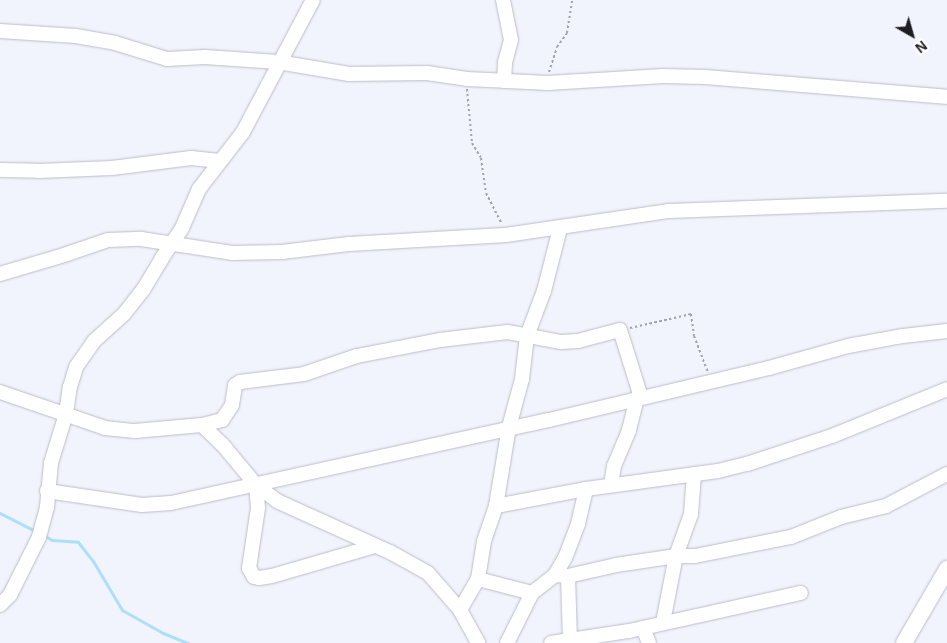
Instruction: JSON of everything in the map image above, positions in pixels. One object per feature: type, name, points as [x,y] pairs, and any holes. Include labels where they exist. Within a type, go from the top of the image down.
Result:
[{"type":"main road","points":[[904,643],[947,569]]},
{"type":"street","points":[[0,605],[10,595],[41,532],[53,454],[66,414],[70,387],[76,367],[94,341],[136,301],[182,228],[198,189],[244,132],[278,62],[313,0]]},
{"type":"street","points":[[503,0],[511,40],[505,63],[504,81]]},
{"type":"street","points":[[0,30],[76,36],[115,43],[167,59],[205,58],[278,62],[349,74],[427,74],[467,79],[548,83],[663,76],[706,77],[947,97]]},
{"type":"street","points":[[0,170],[39,171],[112,168],[180,158],[220,161]]},
{"type":"street","points":[[0,274],[64,255],[100,241],[124,238],[172,243],[232,253],[282,252],[349,244],[506,235],[669,211],[947,201]]},
{"type":"street","points":[[460,610],[478,579],[484,542],[496,506],[509,427],[522,379],[527,336],[544,291],[560,228]]},
{"type":"street","points":[[0,392],[105,428],[121,430],[160,429],[202,425],[222,420],[227,415],[232,405],[235,385],[240,382],[304,374],[357,356],[440,340],[508,332],[561,342],[578,341],[620,330],[639,398],[629,430],[614,466],[612,485]]},
{"type":"street","points":[[47,490],[155,505],[256,485],[639,398],[769,368],[848,346],[903,336],[947,332]]},
{"type":"street","points":[[496,506],[586,489],[694,474],[747,464],[823,439],[947,389]]},
{"type":"street","points":[[202,425],[222,444],[256,485],[286,506],[375,546],[428,573],[460,610],[478,643]]},
{"type":"street","points":[[663,622],[676,556],[691,514],[694,474]]},
{"type":"street","points":[[508,643],[532,593],[562,576],[616,565],[676,556],[695,556],[791,537],[841,517],[886,506],[947,474]]},
{"type":"street","points":[[256,485],[258,508],[249,568],[254,577],[272,576],[375,546]]},
{"type":"street","points":[[570,640],[562,576],[565,558],[578,524],[586,489]]},
{"type":"street","points":[[478,579],[532,593]]},
{"type":"street","points":[[552,643],[643,628],[663,622],[801,593]]},
{"type":"street","points":[[643,628],[649,643]]},
{"type":"path","points":[[548,83],[551,60],[569,27],[572,0]]},
{"type":"path","points":[[467,79],[472,143],[481,158],[486,193],[506,235]]},
{"type":"path","points":[[620,330],[691,314],[694,336],[711,380]]},
{"type":"waterway","points":[[0,513],[37,532]]},
{"type":"waterway","points":[[43,535],[52,540],[78,542],[93,561],[122,610],[163,633],[188,643]]}]
